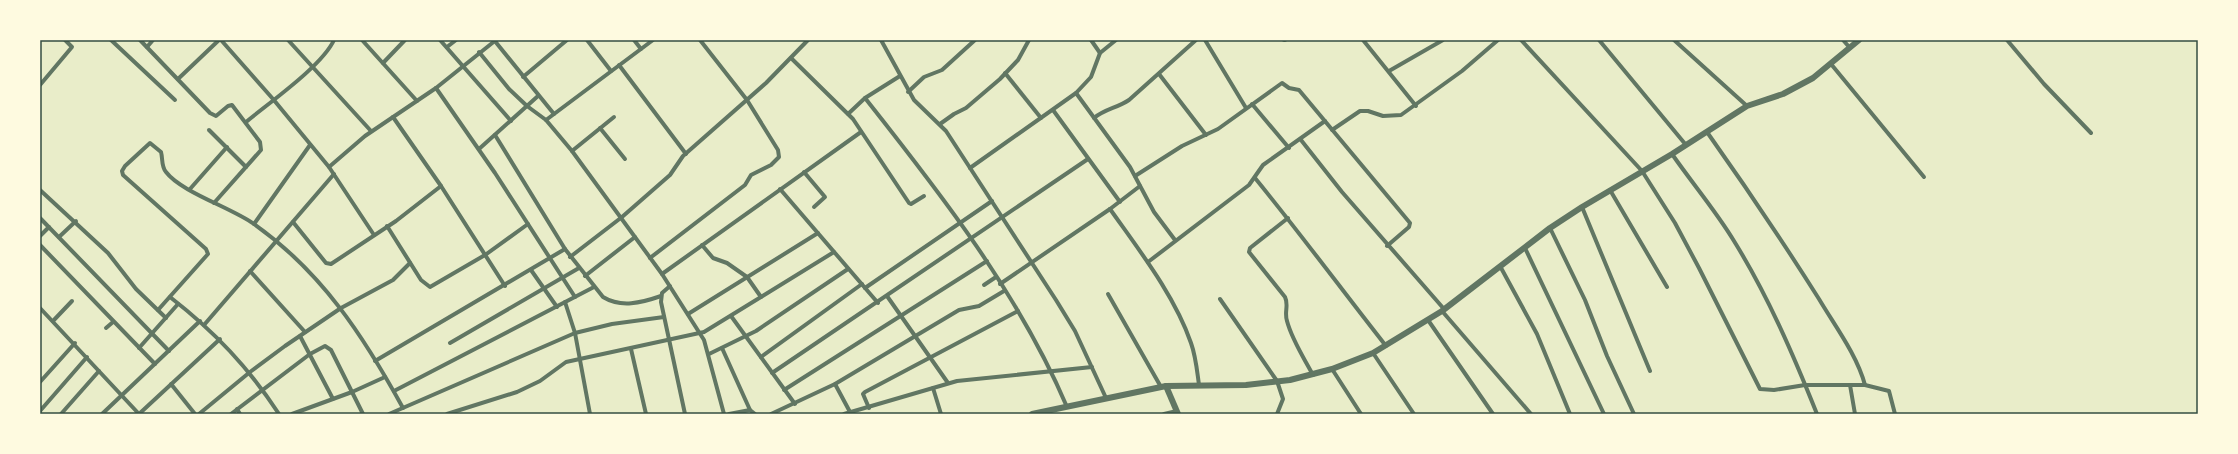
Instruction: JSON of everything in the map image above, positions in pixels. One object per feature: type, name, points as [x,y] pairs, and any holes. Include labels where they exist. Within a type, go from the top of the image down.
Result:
[{"type":"street","points":[[40,85],[72,47],[65,40]]},
{"type":"street","points":[[111,40],[175,100]]},
{"type":"street","points":[[140,40],[212,115],[218,115],[228,106],[232,105],[260,142],[261,148],[214,203]]},
{"type":"street","points":[[147,47],[153,40]]},
{"type":"street","points":[[178,79],[220,40],[273,99],[329,167],[374,235]]},
{"type":"street","points":[[288,40],[371,131]]},
{"type":"street","points":[[246,122],[312,67],[326,53],[334,40]]},
{"type":"street","points":[[362,40],[417,101]]},
{"type":"street","points":[[383,63],[405,40]]},
{"type":"street","points":[[440,40],[464,64],[511,121]]},
{"type":"street","points":[[447,47],[456,40]]},
{"type":"street","points":[[329,167],[371,131],[436,88],[495,40],[538,96],[554,114]]},
{"type":"street","points":[[523,77],[567,40]]},
{"type":"street","points":[[587,40],[611,71]]},
{"type":"street","points":[[634,40],[641,49]]},
{"type":"street","points":[[546,120],[653,40]]},
{"type":"street","points":[[650,258],[745,185],[751,175],[778,159],[778,150],[747,100],[700,40]]},
{"type":"street","points":[[570,257],[622,217],[670,175],[686,154],[747,100],[808,40]]},
{"type":"street","points":[[881,40],[908,92],[923,109],[940,124],[1032,262],[1075,331],[1106,398]]},
{"type":"street","points":[[908,92],[924,77],[942,70],[974,40]]},
{"type":"street","points":[[940,124],[966,108],[1006,73],[1018,60],[1029,40]]},
{"type":"street","points":[[1091,40],[1100,53]]},
{"type":"street","points":[[970,168],[1076,93],[1091,77],[1100,53],[1116,40]]},
{"type":"street","points":[[1094,118],[1106,109],[1119,106],[1129,100],[1196,40]]},
{"type":"street","points":[[1205,40],[1246,108]]},
{"type":"street","points":[[1363,40],[1390,71],[1416,106]]},
{"type":"street","points":[[1390,71],[1443,40]]},
{"type":"street","points":[[1332,130],[1360,111],[1394,116],[1416,106],[1462,71],[1498,40]]},
{"type":"street","points":[[1521,40],[1642,171],[1675,223],[1699,268],[1757,386],[1766,391],[1805,385],[1865,385],[1888,391],[1895,414]]},
{"type":"street","points":[[1599,40],[1686,145]]},
{"type":"street","points":[[1674,40],[1747,106]]},
{"type":"street","points":[[1843,40],[1850,48]]},
{"type":"street","points":[[1032,414],[1164,386],[1246,385],[1313,375],[1373,353],[1443,310],[1550,228],[1582,207],[1672,154],[1747,106],[1800,86],[1831,64],[1859,40]]},
{"type":"street","points":[[2007,40],[2044,84],[2091,133]]},
{"type":"street","points":[[479,52],[509,89],[527,106],[546,120],[572,151],[622,217],[662,274],[700,334],[709,354],[724,414]]},
{"type":"street","points":[[791,58],[848,114],[908,203],[911,204],[924,196]]},
{"type":"street","points":[[1831,64],[1924,178]]},
{"type":"street","points":[[619,66],[686,154]]},
{"type":"street","points":[[1006,73],[1041,118]]},
{"type":"street","points":[[1159,74],[1206,135]]},
{"type":"street","points":[[848,114],[865,98],[900,76]]},
{"type":"street","points":[[1135,176],[1182,146],[1206,135],[1279,84],[1283,84],[1289,88],[1299,90],[1410,223],[1409,227],[1387,246]]},
{"type":"street","points":[[436,88],[479,149],[575,297]]},
{"type":"street","points":[[1076,93],[1135,176],[1154,212],[1175,240]]},
{"type":"street","points":[[479,149],[538,96]]},
{"type":"street","points":[[865,98],[987,262],[1018,311],[1052,371],[1067,406]]},
{"type":"street","points":[[1252,104],[1289,148]]},
{"type":"street","points":[[1053,110],[1120,202]]},
{"type":"street","points":[[393,116],[441,186],[505,286]]},
{"type":"street","points":[[572,151],[614,116]]},
{"type":"street","points":[[1148,262],[1255,178],[1263,165],[1325,122]]},
{"type":"street","points":[[600,128],[625,159]]},
{"type":"street","points":[[209,130],[246,167]]},
{"type":"street","points":[[662,274],[861,132]]},
{"type":"street","points":[[1707,132],[1749,190],[1822,304],[1854,359],[1865,385]]},
{"type":"street","points":[[495,135],[570,257],[594,288],[603,297],[617,303],[635,304],[661,296]]},
{"type":"street","points":[[1301,140],[1387,246],[1531,414]]},
{"type":"street","points":[[158,310],[208,254],[206,249],[123,175],[122,171],[125,166],[149,143],[161,152],[162,163],[166,172],[190,189],[254,224],[276,241],[319,281],[341,308],[394,391],[403,408]]},
{"type":"street","points":[[254,224],[310,145]]},
{"type":"street","points":[[190,189],[226,147]]},
{"type":"street","points":[[1672,154],[1730,234],[1748,263],[1776,315],[1817,414]]},
{"type":"street","points":[[772,373],[878,303],[1001,216],[1088,159]]},
{"type":"street","points":[[804,172],[824,197],[814,207]]},
{"type":"street","points":[[204,324],[334,174]]},
{"type":"street","points":[[1255,178],[1288,218],[1314,255],[1386,346]]},
{"type":"street","points":[[293,222],[328,264],[333,263],[387,226],[441,186]]},
{"type":"street","points":[[1000,284],[1120,202],[1140,186]]},
{"type":"street","points":[[780,189],[878,303]]},
{"type":"street","points":[[40,190],[76,221],[108,253],[136,289],[166,318]]},
{"type":"street","points":[[1610,190],[1667,287]]},
{"type":"street","points":[[865,288],[992,201]]},
{"type":"street","points":[[1582,207],[1650,371]]},
{"type":"street","points":[[1110,209],[1148,262],[1187,332],[1194,356],[1199,386]]},
{"type":"street","points":[[40,218],[169,351]]},
{"type":"street","points":[[1288,218],[1250,248],[1249,252],[1285,297],[1288,305],[1286,319],[1313,375]]},
{"type":"street","points":[[59,237],[76,221]]},
{"type":"street","points":[[387,226],[424,284],[430,287],[485,255],[528,224]]},
{"type":"street","points":[[40,236],[49,227]]},
{"type":"street","points":[[1550,228],[1585,300],[1610,362],[1634,414]]},
{"type":"street","points":[[688,314],[818,233]]},
{"type":"street","points":[[585,276],[636,237]]},
{"type":"street","points":[[40,245],[112,322],[154,364]]},
{"type":"street","points":[[702,245],[713,258],[728,262],[748,277],[761,297]]},
{"type":"street","points":[[1525,248],[1604,414]]},
{"type":"street","points":[[375,361],[505,286],[565,249]]},
{"type":"street","points":[[447,414],[517,392],[540,380],[558,366],[580,358],[700,334],[834,252]]},
{"type":"street","points":[[784,390],[987,262]]},
{"type":"street","points":[[199,414],[250,372],[305,332],[341,308],[393,280],[410,263]]},
{"type":"street","points":[[1500,266],[1537,334],[1570,414]]},
{"type":"street","points":[[450,343],[545,290],[579,268]]},
{"type":"street","points":[[709,354],[746,336],[794,307],[848,268]]},
{"type":"street","points":[[532,270],[557,307]]},
{"type":"street","points":[[250,271],[305,332]]},
{"type":"street","points":[[984,285],[996,277]]},
{"type":"street","points":[[761,357],[862,284]]},
{"type":"street","points":[[670,286],[664,290],[661,296],[664,317],[685,414]]},
{"type":"street","points":[[394,391],[594,288]]},
{"type":"street","points":[[771,414],[835,384],[959,310],[979,306],[1004,291]]},
{"type":"street","points":[[1108,294],[1164,386],[1178,412],[1164,414]]},
{"type":"street","points":[[887,296],[948,383]]},
{"type":"street","points":[[170,297],[220,339],[250,372],[279,414]]},
{"type":"street","points":[[1220,299],[1277,381],[1283,399],[1278,414]]},
{"type":"street","points":[[53,321],[72,301]]},
{"type":"street","points":[[565,302],[575,333],[590,414]]},
{"type":"street","points":[[139,348],[178,304]]},
{"type":"street","points":[[40,308],[75,343],[99,372],[139,414],[220,339]]},
{"type":"street","points":[[869,408],[864,393],[1018,311]]},
{"type":"street","points":[[731,316],[795,404]]},
{"type":"street","points":[[389,414],[575,333],[612,324],[664,317]]},
{"type":"street","points":[[1428,320],[1493,414]]},
{"type":"street","points":[[102,414],[200,321]]},
{"type":"street","points":[[106,328],[112,322]]},
{"type":"street","points":[[300,336],[333,399]]},
{"type":"street","points":[[40,382],[75,343]]},
{"type":"street","points":[[231,414],[262,388],[310,354],[321,347],[328,347],[363,414]]},
{"type":"street","points":[[722,348],[750,410],[755,414]]},
{"type":"street","points":[[631,349],[646,414]]},
{"type":"street","points":[[1373,353],[1414,414]]},
{"type":"street","points":[[40,411],[87,358]]},
{"type":"street","points":[[844,414],[869,408],[948,383],[1092,367]]},
{"type":"street","points":[[1332,369],[1362,414]]},
{"type":"street","points":[[61,414],[99,372]]},
{"type":"street","points":[[292,414],[385,378]]},
{"type":"street","points":[[171,384],[195,414]]},
{"type":"street","points":[[835,384],[850,412]]},
{"type":"street","points":[[1850,385],[1855,414]]},
{"type":"street","points":[[933,388],[941,414]]},
{"type":"street","points":[[236,409],[240,414]]},
{"type":"street","points":[[729,414],[750,410]]}]
